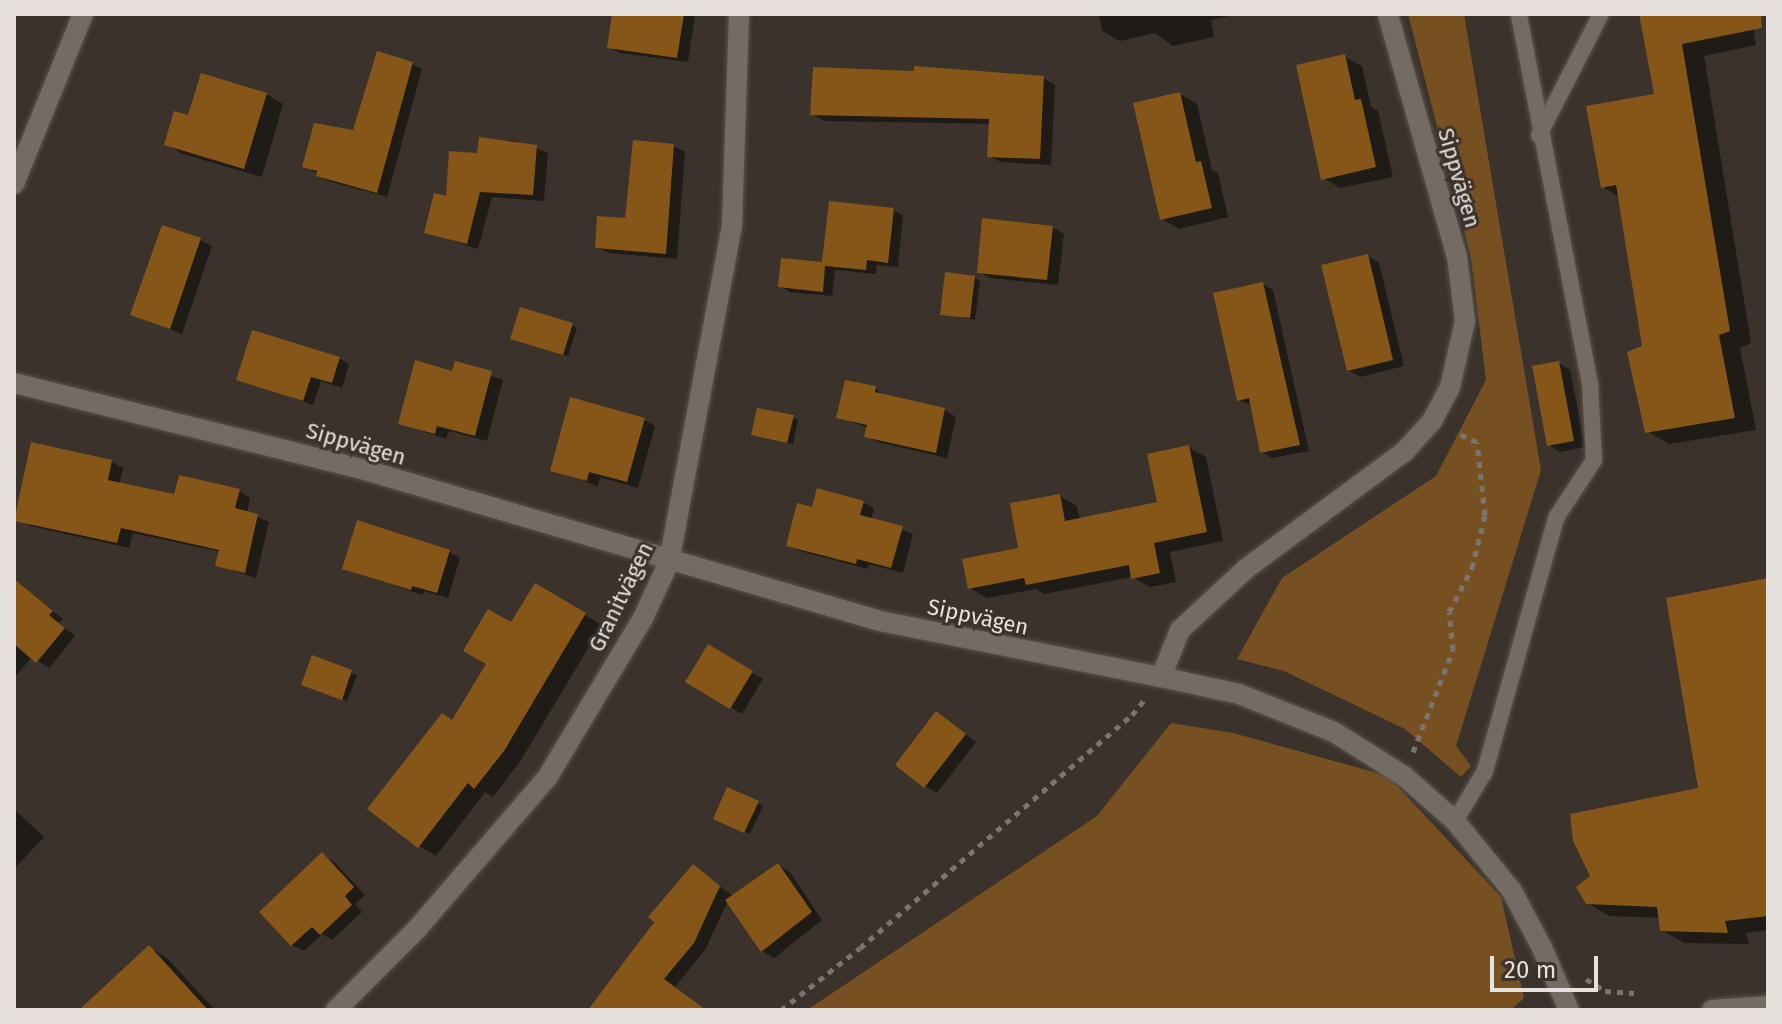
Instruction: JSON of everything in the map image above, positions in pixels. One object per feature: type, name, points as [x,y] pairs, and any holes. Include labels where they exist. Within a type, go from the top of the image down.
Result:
[{"type":"street","points":[[14,184],[83,14]]},
{"type":"street","name":"Granitvägen","points":[[336,1010],[417,929],[547,778],[643,618],[669,562],[732,225],[739,14]]},
{"type":"street","name":"Sippvägen","points":[[14,383],[352,467],[669,562],[880,621],[1161,677],[1180,630],[1247,568],[1386,467],[1432,421],[1450,387],[1465,321],[1457,257],[1388,14]]},
{"type":"street","points":[[1161,677],[1239,694],[1334,732],[1404,776],[1455,821],[1512,891],[1542,948],[1569,1010]]},
{"type":"street","points":[[1712,1010],[1768,1006]]},
{"type":"lane","points":[[1455,821],[1485,771],[1556,518],[1594,460],[1590,384],[1539,135],[1519,14]]},
{"type":"lane","points":[[1539,135],[1601,14]]},
{"type":"path","points":[[1404,776],[1453,650],[1449,612],[1472,568],[1485,515],[1477,442],[1432,421]]},
{"type":"path","points":[[781,1010],[860,948],[1132,715],[1161,677]]},
{"type":"shaded area","points":[[1408,14],[1464,14],[1541,470],[1456,746],[1471,766],[1461,777],[1405,729],[1284,671],[1237,659],[1282,578],[1436,476],[1486,380],[1471,258]]},
{"type":"shaded area","points":[[1171,723],[1233,733],[1388,776],[1501,897],[1524,998],[1511,1010],[807,1010],[1097,816]]},
{"type":"building","points":[[612,14],[684,14],[677,58],[607,48]]},
{"type":"building","points":[[1639,14],[1761,14],[1762,28],[1682,44],[1730,331],[1719,335],[1735,418],[1645,433],[1627,352],[1642,346],[1616,185],[1601,188],[1586,106],[1654,94]]},
{"type":"building","points":[[377,51],[413,62],[377,193],[316,176],[317,171],[302,167],[314,123],[353,130]]},
{"type":"building","points":[[1345,54],[1355,100],[1361,99],[1376,167],[1321,180],[1296,65]]},
{"type":"building","points":[[914,66],[1044,76],[1040,159],[987,157],[989,119],[810,115],[813,67],[914,71]]},
{"type":"building","points":[[201,73],[267,93],[244,169],[164,145],[174,111],[188,115]]},
{"type":"building","points":[[1180,92],[1196,162],[1201,161],[1212,208],[1160,220],[1133,103]]},
{"type":"building","points":[[479,137],[537,145],[533,195],[480,192],[467,244],[424,233],[434,193],[446,196],[449,151],[477,153]]},
{"type":"building","points":[[633,140],[674,144],[666,254],[595,248],[597,216],[625,218]]},
{"type":"building","points":[[829,201],[894,208],[888,263],[867,260],[866,270],[825,266],[823,292],[778,287],[781,258],[822,262]]},
{"type":"building","points":[[982,218],[1053,226],[1047,280],[977,273]]},
{"type":"building","points":[[162,225],[201,238],[170,329],[130,315]]},
{"type":"building","points":[[1368,254],[1393,360],[1347,371],[1321,265]]},
{"type":"building","points":[[945,272],[975,276],[970,318],[940,315]]},
{"type":"building","points":[[1263,282],[1300,445],[1260,453],[1249,398],[1237,401],[1213,293]]},
{"type":"building","points":[[520,307],[573,323],[563,355],[510,339]]},
{"type":"building","points":[[252,330],[340,357],[332,383],[311,377],[303,401],[236,380]]},
{"type":"building","points":[[415,360],[452,371],[455,361],[492,371],[475,436],[437,426],[435,434],[398,424]]},
{"type":"building","points":[[1559,361],[1574,441],[1547,446],[1532,366]]},
{"type":"building","points":[[845,380],[876,386],[875,392],[945,408],[936,453],[864,437],[867,425],[836,418]]},
{"type":"building","points":[[570,397],[645,418],[627,482],[589,472],[587,481],[550,471]]},
{"type":"building","points":[[757,408],[794,415],[787,443],[751,435]]},
{"type":"building","points":[[31,442],[112,460],[108,480],[174,494],[179,475],[240,489],[235,508],[258,514],[245,573],[215,566],[219,550],[121,528],[117,543],[14,521]]},
{"type":"building","points":[[1189,445],[1207,532],[1154,543],[1160,573],[1131,579],[1129,565],[1026,585],[1024,578],[968,589],[962,559],[1018,548],[1010,503],[1060,494],[1065,521],[1157,502],[1147,454]]},
{"type":"building","points":[[817,488],[864,501],[860,515],[903,526],[891,568],[857,559],[856,564],[786,546],[797,503],[812,507]]},
{"type":"building","points":[[357,520],[450,550],[437,593],[412,586],[411,590],[342,569]]},
{"type":"building","points":[[1768,578],[1768,916],[1725,921],[1728,933],[1660,931],[1657,907],[1586,904],[1576,887],[1590,876],[1573,841],[1570,814],[1698,788],[1666,598]]},
{"type":"building","points":[[14,579],[53,611],[49,615],[65,628],[36,663],[14,644]]},
{"type":"building","points":[[535,583],[586,613],[504,751],[474,789],[468,783],[418,848],[367,809],[442,713],[452,720],[486,664],[463,651],[488,609],[511,622]]},
{"type":"building","points":[[708,644],[753,671],[730,709],[685,682]]},
{"type":"building","points":[[312,655],[352,670],[342,700],[301,685]]},
{"type":"building","points":[[936,711],[966,734],[924,788],[895,765]]},
{"type":"building","points":[[727,787],[759,801],[744,833],[713,819]]},
{"type":"building","points":[[322,852],[354,887],[345,896],[352,905],[320,935],[312,927],[291,946],[259,912]]},
{"type":"building","points":[[778,863],[812,912],[761,952],[725,900]]},
{"type":"building","points":[[693,864],[720,886],[694,943],[664,979],[706,1010],[588,1010],[654,922],[648,917]]},
{"type":"building","points":[[149,945],[208,1010],[79,1010]]}]
